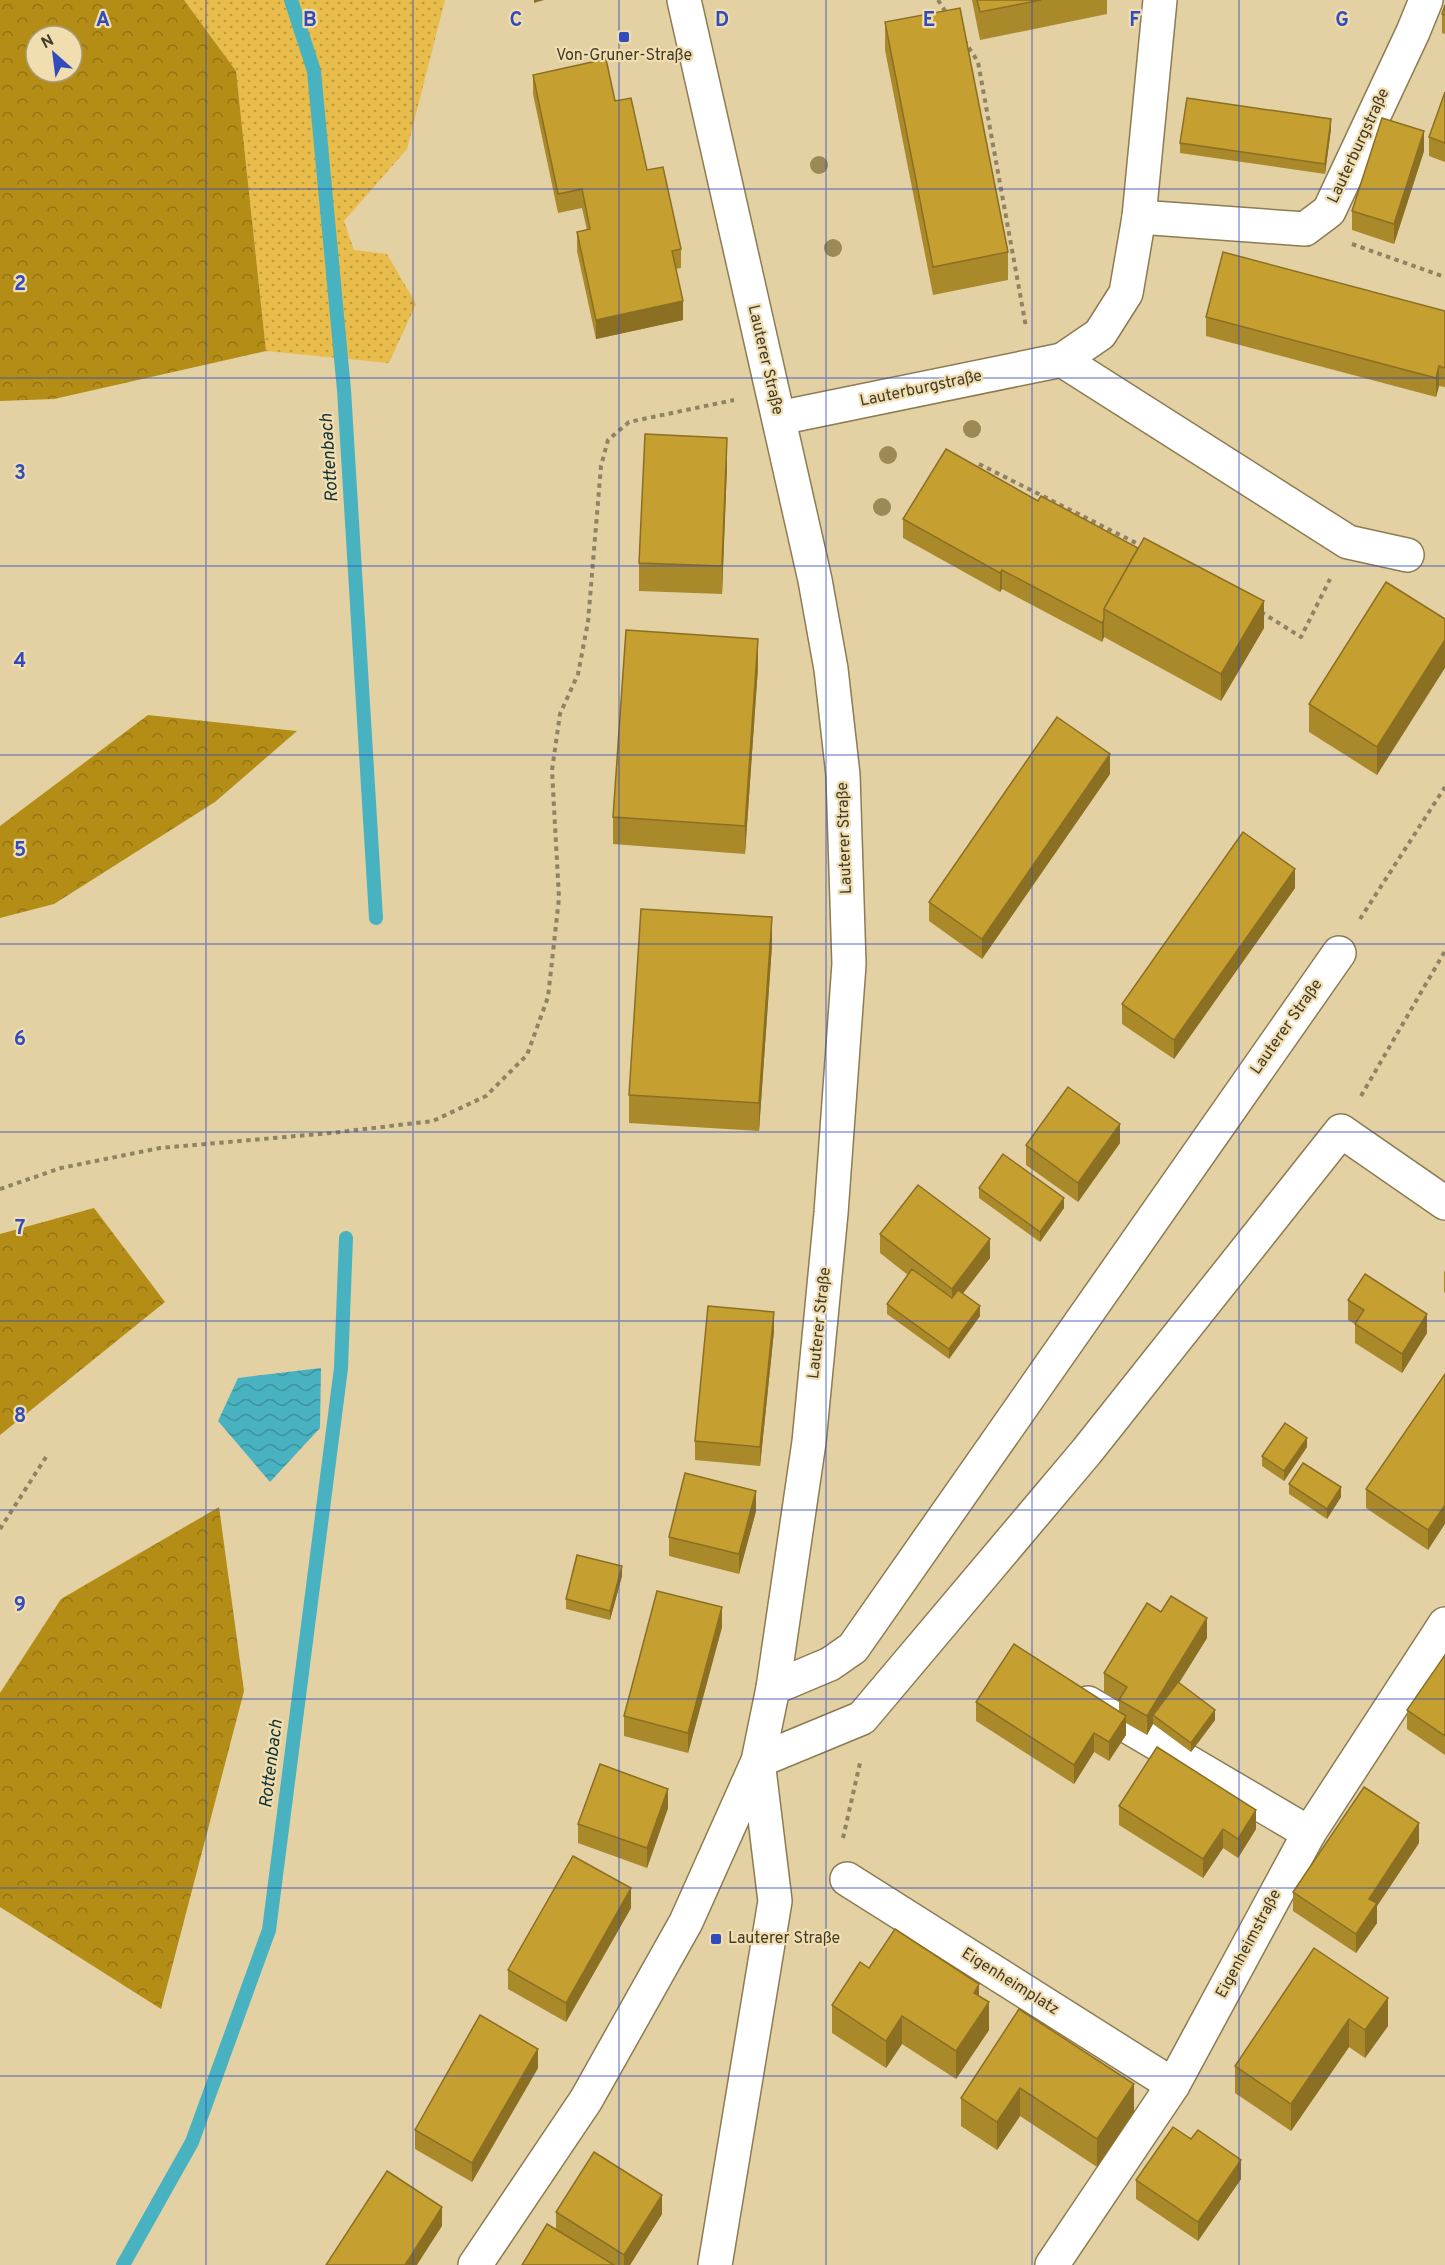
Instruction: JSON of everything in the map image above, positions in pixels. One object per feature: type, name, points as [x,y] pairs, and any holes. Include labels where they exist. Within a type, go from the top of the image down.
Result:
[{"type":"street","name":"Lauterer Straße","points":[[475,2265],[597,2081],[686,1922],[758,1761],[773,1688],[808,1442],[831,1213],[849,964],[843,775],[831,669],[815,580],[684,0]]},
{"type":"street","name":"Lauterburgstraße","points":[[776,405],[1048,363],[1100,334],[1126,293],[1139,217],[1160,0]]},
{"type":"street","name":"Lauterburgstraße","points":[[1139,217],[1305,229],[1329,211],[1426,0]]},
{"type":"street","points":[[1048,363],[1348,542],[1407,555]]},
{"type":"street","name":"Lauterer Straße","points":[[773,1688],[830,1664],[853,1648],[1339,953]]},
{"type":"street","points":[[715,2265],[775,1901],[758,1761],[862,1718],[1087,1451],[1341,1131],[1445,1203]]},
{"type":"street","name":"Eigenheimstraße","points":[[1053,2265],[1173,2085],[1309,1833],[1445,1624]]},
{"type":"street","points":[[1066,1690],[1309,1833]]},
{"type":"street","name":"Eigenheimplatz","points":[[847,1879],[1173,2085]]},
{"type":"path","points":[[938,0],[950,18]]},
{"type":"path","points":[[961,35],[978,62],[1048,363]]},
{"type":"path","points":[[1366,248],[1445,277]]},
{"type":"path","points":[[0,1189],[61,1168],[160,1148],[331,1133],[433,1121],[486,1096],[527,1055],[548,997],[559,898],[552,770],[560,714],[578,674],[588,622],[601,466],[608,440],[629,422],[776,405]]},
{"type":"path","points":[[980,464],[1145,548]]},
{"type":"path","points":[[1255,608],[1301,638],[1348,542]]},
{"type":"path","points":[[1339,953],[1445,787]]},
{"type":"path","points":[[1341,1131],[1445,951]]},
{"type":"path","points":[[0,1529],[46,1457]]},
{"type":"shaded area","points":[[184,0],[445,0],[407,149],[344,221],[354,250],[387,254],[416,304],[389,363],[266,351],[236,71]]},
{"type":"green space","points":[[0,0],[184,0],[236,71],[266,351],[54,399],[0,401]]},
{"type":"green space","points":[[148,715],[297,731],[215,802],[54,904],[0,918],[0,826]]},
{"type":"green space","points":[[94,1208],[165,1302],[0,1435],[0,1234]]},
{"type":"green space","points":[[219,1507],[244,1691],[161,2009],[0,1907],[0,1693],[61,1599]]},
{"type":"water","points":[[321,1368],[320,1428],[270,1482],[218,1421],[238,1378]]},
{"type":"building","points":[[977,0],[1041,0],[980,12]]},
{"type":"building","points":[[960,8],[1008,252],[933,267],[885,22]]},
{"type":"building","points":[[606,59],[615,101],[631,98],[647,170],[663,167],[681,249],[672,251],[683,301],[596,320],[577,232],[590,229],[582,189],[558,194],[533,75]]},
{"type":"building","points":[[1445,92],[1445,143],[1429,137]]},
{"type":"building","points":[[1187,98],[1331,119],[1325,164],[1180,143]]},
{"type":"building","points":[[1382,118],[1424,131],[1394,224],[1352,211]]},
{"type":"building","points":[[1223,252],[1445,311],[1445,368],[1439,366],[1436,378],[1206,317]]},
{"type":"building","points":[[645,434],[727,438],[722,566],[639,563]]},
{"type":"building","points":[[946,449],[1038,501],[1041,496],[1138,548],[1104,609],[1102,623],[1002,570],[1000,573],[903,519]]},
{"type":"building","points":[[1144,538],[1264,601],[1221,674],[1104,609]]},
{"type":"building","points":[[1386,582],[1445,619],[1445,640],[1377,747],[1309,704]]},
{"type":"building","points":[[626,630],[758,639],[745,826],[613,817]]},
{"type":"building","points":[[1057,717],[1110,754],[982,939],[929,902]]},
{"type":"building","points":[[1243,832],[1295,869],[1174,1040],[1122,1004]]},
{"type":"building","points":[[641,909],[772,917],[759,1103],[629,1095]]},
{"type":"building","points":[[1068,1087],[1120,1124],[1078,1183],[1026,1145]]},
{"type":"building","points":[[1003,1154],[1064,1198],[1040,1232],[979,1188]]},
{"type":"building","points":[[918,1185],[990,1239],[952,1289],[880,1234]]},
{"type":"building","points":[[912,1269],[952,1298],[958,1290],[980,1306],[949,1349],[887,1304]]},
{"type":"building","points":[[1365,1274],[1427,1314],[1402,1354],[1355,1324],[1364,1310],[1348,1300]]},
{"type":"building","points":[[708,1306],[774,1312],[760,1447],[695,1441]]},
{"type":"building","points":[[1445,1374],[1445,1505],[1428,1530],[1366,1489]]},
{"type":"building","points":[[1285,1423],[1307,1438],[1284,1471],[1262,1456]]},
{"type":"building","points":[[1303,1463],[1341,1487],[1327,1509],[1289,1484]]},
{"type":"building","points":[[685,1473],[756,1491],[739,1554],[669,1537]]},
{"type":"building","points":[[577,1555],[622,1566],[610,1611],[566,1599]]},
{"type":"building","points":[[657,1591],[722,1607],[688,1733],[624,1716]]},
{"type":"building","points":[[1171,1596],[1207,1618],[1147,1716],[1119,1700],[1127,1687],[1104,1673],[1147,1603],[1161,1612]]},
{"type":"building","points":[[1014,1644],[1126,1716],[1109,1742],[1094,1733],[1074,1765],[976,1702]]},
{"type":"building","points":[[1445,1655],[1445,1736],[1407,1710]]},
{"type":"building","points":[[1178,1682],[1215,1710],[1191,1743],[1153,1715]]},
{"type":"building","points":[[1157,1747],[1256,1810],[1238,1839],[1223,1829],[1203,1859],[1119,1806]]},
{"type":"building","points":[[600,1764],[668,1789],[647,1848],[578,1824]]},
{"type":"building","points":[[1364,1787],[1419,1823],[1369,1899],[1377,1903],[1356,1934],[1293,1892]]},
{"type":"building","points":[[573,1856],[631,1888],[566,2003],[508,1970]]},
{"type":"building","points":[[895,1929],[979,1984],[974,1993],[989,2002],[956,2051],[902,2016],[886,2041],[832,2005],[860,1962],[869,1968]]},
{"type":"building","points":[[1314,1948],[1388,1998],[1365,2030],[1349,2019],[1291,2104],[1235,2066]]},
{"type":"building","points":[[1019,2009],[1134,2084],[1097,2139],[1020,2088],[997,2122],[961,2098]]},
{"type":"building","points":[[480,2015],[538,2049],[472,2163],[415,2130]]},
{"type":"building","points":[[1173,2127],[1191,2139],[1198,2130],[1241,2160],[1198,2222],[1136,2180]]},
{"type":"building","points":[[594,2152],[662,2195],[624,2255],[556,2212]]},
{"type":"building","points":[[387,2171],[442,2207],[405,2265],[326,2265]]},
{"type":"building","points":[[547,2224],[614,2265],[522,2265]]},
{"type":"waterway","name":"Rottenbach","points":[[291,0],[314,71],[344,390],[376,918]]},
{"type":"waterway","name":"Rottenbach","points":[[123,2265],[192,2142],[269,1930],[341,1368],[346,1238]]},
{"type":"place","name":"Von-Gruner-Straße","points":[[624,37]]},
{"type":"place","name":"Lauterer Straße","points":[[716,1939]]}]
